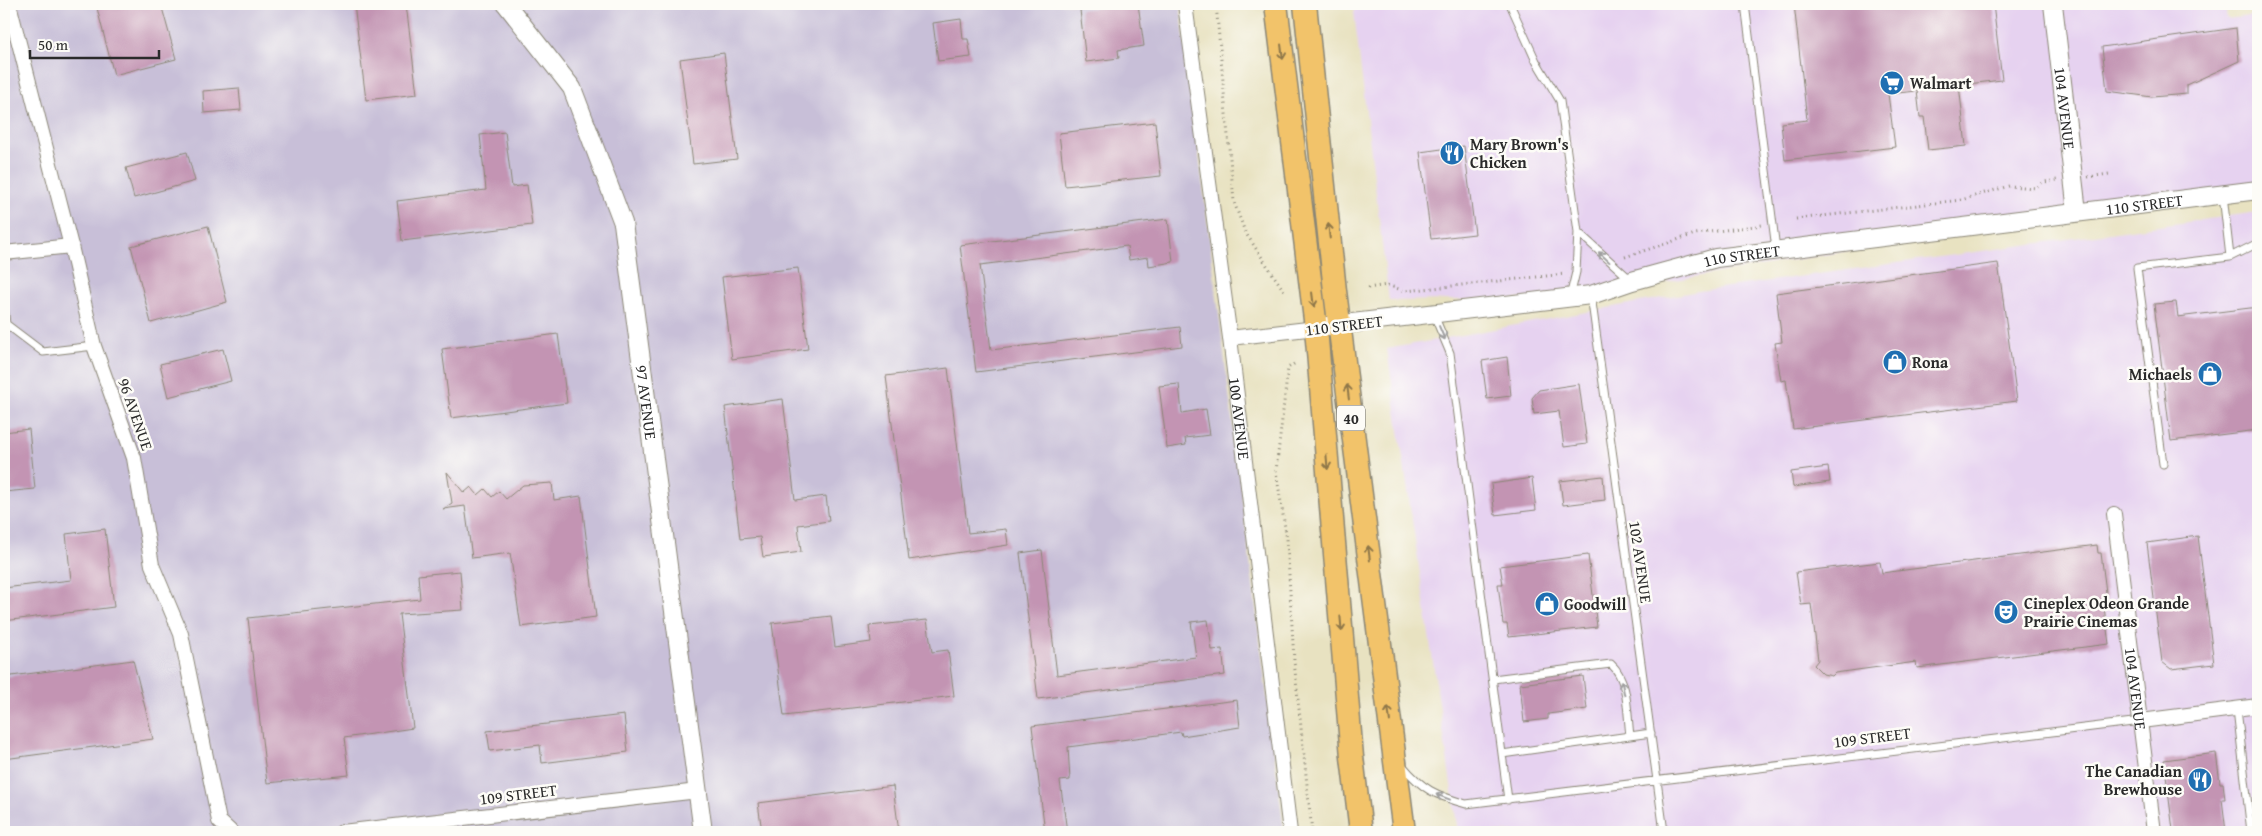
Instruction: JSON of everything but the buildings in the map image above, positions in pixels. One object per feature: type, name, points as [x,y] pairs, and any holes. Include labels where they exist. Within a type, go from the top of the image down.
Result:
[{"type":"main road","name":"40","points":[[1276,4],[1316,328],[1352,757],[1361,832]]},
{"type":"main road","name":"40","points":[[1305,4],[1340,324],[1404,832]]},
{"type":"main road","points":[[1352,757],[1366,832]]},
{"type":"street","name":"96 AVENUE","points":[[9,4],[71,246],[94,346],[134,458],[152,565],[181,634],[219,821],[231,832]]},
{"type":"street","name":"97 AVENUE","points":[[506,4],[572,88],[623,223],[703,832]]},
{"type":"street","name":"100 AVENUE","points":[[1185,4],[1230,338],[1290,832]]},
{"type":"street","name":"104 AVENUE","points":[[2054,4],[2077,212]]},
{"type":"street","name":"110 STREET","points":[[1230,338],[1591,295],[1632,281],[1716,258],[2258,190]]},
{"type":"street","points":[[4,253],[71,246]]},
{"type":"street","name":"104 AVENUE","points":[[2114,514],[2154,832]]},
{"type":"street","name":"109 STREET","points":[[2141,721],[2258,706]]},
{"type":"street","name":"109 STREET","points":[[342,832],[698,791]]},
{"type":"lane","points":[[1510,4],[1536,61],[1560,101],[1578,232],[1576,272],[1570,298]]},
{"type":"lane","points":[[1745,4],[1776,250]]},
{"type":"lane","points":[[2222,194],[2230,257]]},
{"type":"lane","points":[[1578,232],[1632,281]]},
{"type":"lane","points":[[2163,464],[2138,268],[2230,257],[2258,243]]},
{"type":"lane","name":"102 AVENUE","points":[[1591,295],[1664,832]]},
{"type":"lane","points":[[4,306],[6,324],[43,352],[94,346]]},
{"type":"lane","points":[[1434,314],[1450,352],[1508,800]]},
{"type":"lane","points":[[1493,679],[1612,664],[1619,671],[1623,686],[1630,736]]},
{"type":"lane","points":[[2237,709],[2251,832]]},
{"type":"lane","name":"109 STREET","points":[[1394,754],[1424,788],[1441,797],[1466,804],[2141,721]]},
{"type":"lane","points":[[1502,754],[1651,733]]},
{"type":"path","points":[[1216,4],[1234,202],[1245,232],[1284,291]]},
{"type":"path","points":[[1796,218],[1961,200],[2009,186],[2036,188],[2044,182],[2109,174]]},
{"type":"path","points":[[1625,257],[1695,234],[1762,225]]},
{"type":"path","points":[[1368,288],[1387,285],[1405,291],[1567,274]]},
{"type":"path","points":[[1294,364],[1288,368],[1276,471],[1287,540],[1294,661],[1312,832]]},
{"type":"shaded area","points":[[4,4],[1180,4],[1284,832],[4,832]]},
{"type":"shaded area","points":[[1353,4],[2225,4],[2227,19],[2258,15],[2258,190],[2077,212],[1570,298],[1389,301]]},
{"type":"shaded area","points":[[2258,212],[2258,832],[1458,832],[1387,349],[1699,291]]},
{"type":"place","name":"Walmart","points":[[1892,83]]},
{"type":"place","name":"Mary Brown's Chicken","points":[[1452,153]]},
{"type":"place","name":"Rona","points":[[1895,362]]},
{"type":"place","name":"Michaels","points":[[2210,374]]},
{"type":"place","name":"Goodwill","points":[[1547,604]]},
{"type":"place","name":"Cineplex Odeon Grande Prairie Cinemas","points":[[2006,612]]},
{"type":"place","name":"The Canadian Brewhouse","points":[[2200,780]]}]
